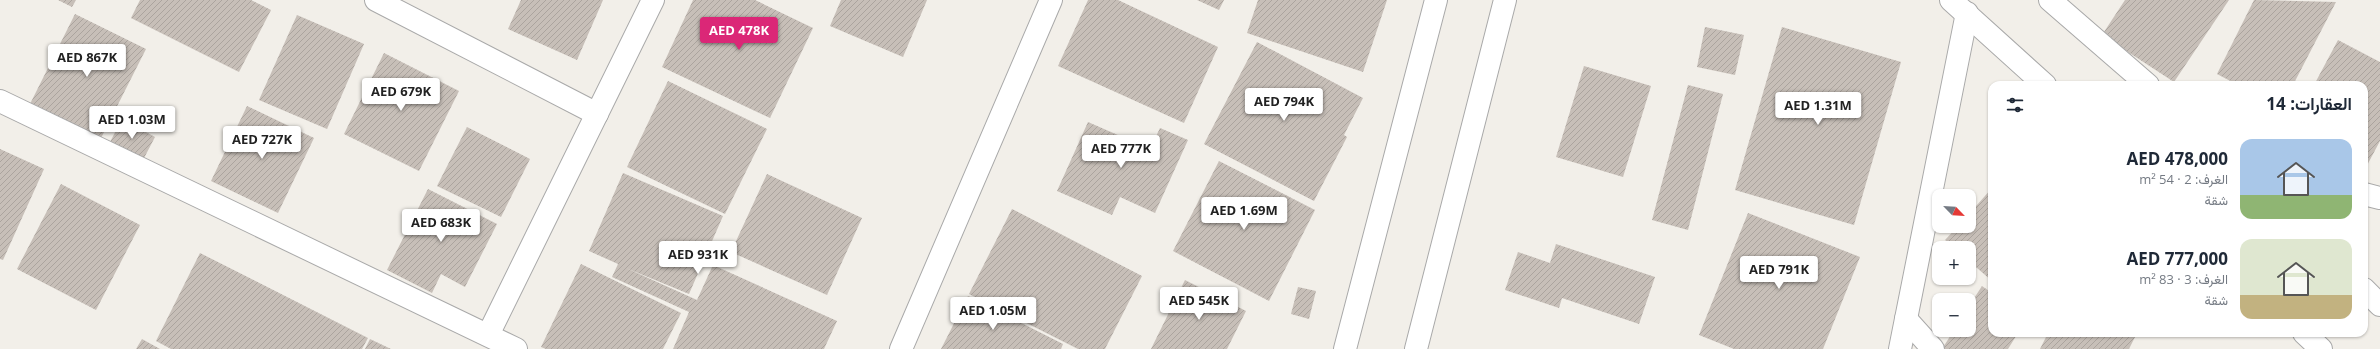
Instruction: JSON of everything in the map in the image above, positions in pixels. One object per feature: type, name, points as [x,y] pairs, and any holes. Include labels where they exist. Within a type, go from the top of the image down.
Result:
[{"type":"street","points":[[376,0],[597,114]]},
{"type":"street","points":[[488,336],[653,0]]},
{"type":"street","points":[[902,349],[1051,0]]},
{"type":"street","points":[[1346,349],[1436,0]]},
{"type":"street","points":[[1416,349],[1505,0]]},
{"type":"street","points":[[2050,0],[2143,81]]},
{"type":"street","points":[[1959,7],[2041,81]]},
{"type":"street","points":[[1900,349],[1959,7]]},
{"type":"street","points":[[0,101],[516,349]]},
{"type":"street","points":[[2368,195],[2380,198]]},
{"type":"street","points":[[2368,293],[2380,305]]},
{"type":"street","points":[[1906,319],[1933,349]]},
{"type":"street","points":[[2308,337],[2321,349]]},
{"type":"building","points":[[58,0],[76,0],[72,7]]},
{"type":"building","points":[[140,0],[251,0],[271,10],[239,72],[131,18]]},
{"type":"building","points":[[521,0],[603,0],[577,60],[508,29]]},
{"type":"building","points":[[693,0],[755,0],[813,28],[770,118],[662,67]]},
{"type":"building","points":[[841,0],[927,0],[903,57],[830,26]]},
{"type":"building","points":[[1088,0],[1118,0],[1218,47],[1184,123],[1058,66]]},
{"type":"building","points":[[1197,0],[1224,0],[1219,10]]},
{"type":"building","points":[[1258,0],[1387,0],[1363,72],[1247,33]]},
{"type":"building","points":[[2125,0],[2229,0],[2175,81],[2102,35]]},
{"type":"building","points":[[2254,0],[2336,2],[2295,81],[2230,81],[2217,74]]},
{"type":"building","points":[[75,14],[146,49],[99,142],[28,108]]},
{"type":"building","points":[[297,15],[364,44],[327,129],[259,100]]},
{"type":"building","points":[[1705,27],[1744,35],[1735,75],[1697,67]]},
{"type":"building","points":[[1782,27],[1901,62],[1854,225],[1735,190]]},
{"type":"building","points":[[2338,40],[2380,62],[2380,141],[2368,164],[2368,81],[2316,81]]},
{"type":"building","points":[[1257,42],[1363,98],[1344,135],[1347,137],[1314,201],[1204,144]]},
{"type":"building","points":[[384,53],[459,91],[419,171],[344,134]]},
{"type":"building","points":[[1584,66],[1651,86],[1623,177],[1556,157]]},
{"type":"building","points":[[668,81],[767,129],[725,214],[627,167]]},
{"type":"building","points":[[1688,85],[1723,94],[1688,230],[1652,220]]},
{"type":"building","points":[[247,106],[314,138],[278,213],[211,181]]},
{"type":"building","points":[[122,119],[155,137],[143,160],[110,142]]},
{"type":"building","points":[[1088,122],[1150,149],[1160,128],[1188,140],[1155,213],[1120,197],[1112,215],[1057,191]]},
{"type":"building","points":[[467,127],[530,159],[501,217],[437,186]]},
{"type":"building","points":[[0,149],[44,169],[3,260],[0,259]]},
{"type":"building","points":[[1219,161],[1315,210],[1269,301],[1173,251]]},
{"type":"building","points":[[623,173],[723,216],[689,294],[626,268],[697,300],[713,265],[837,321],[824,349],[673,349],[689,312],[612,277],[618,264],[589,251]]},
{"type":"building","points":[[767,174],[862,218],[827,295],[731,252]]},
{"type":"building","points":[[61,184],[140,225],[96,310],[17,269]]},
{"type":"building","points":[[428,189],[497,224],[465,287],[441,274],[432,293],[387,270]]},
{"type":"building","points":[[1988,193],[1988,278],[1976,267],[1976,241],[1945,240],[1952,233],[1976,233],[1976,206]]},
{"type":"building","points":[[1012,209],[1142,276],[1105,349],[1078,349],[969,294]]},
{"type":"building","points":[[1748,213],[1860,257],[1823,349],[1734,349],[1699,335]]},
{"type":"building","points":[[1556,244],[1655,277],[1639,324],[1562,298],[1559,308],[1505,290],[1518,252],[1550,263]]},
{"type":"building","points":[[200,253],[368,338],[362,349],[171,349],[156,341]]},
{"type":"building","points":[[581,264],[681,313],[663,349],[546,349],[541,347]]},
{"type":"building","points":[[1185,280],[1246,311],[1227,349],[1151,349]]},
{"type":"building","points":[[1982,286],[1988,290],[1988,337],[2016,337],[2008,349],[1942,349],[1950,337],[1976,337],[1976,295]]},
{"type":"building","points":[[1298,287],[1316,291],[1309,319],[1291,314]]},
{"type":"building","points":[[968,296],[1063,344],[1061,349],[941,349]]},
{"type":"building","points":[[2046,337],[2135,337],[2129,349],[2040,349]]},
{"type":"building","points":[[142,339],[160,349],[136,349]]},
{"type":"building","points":[[370,339],[391,349],[365,349]]}]
